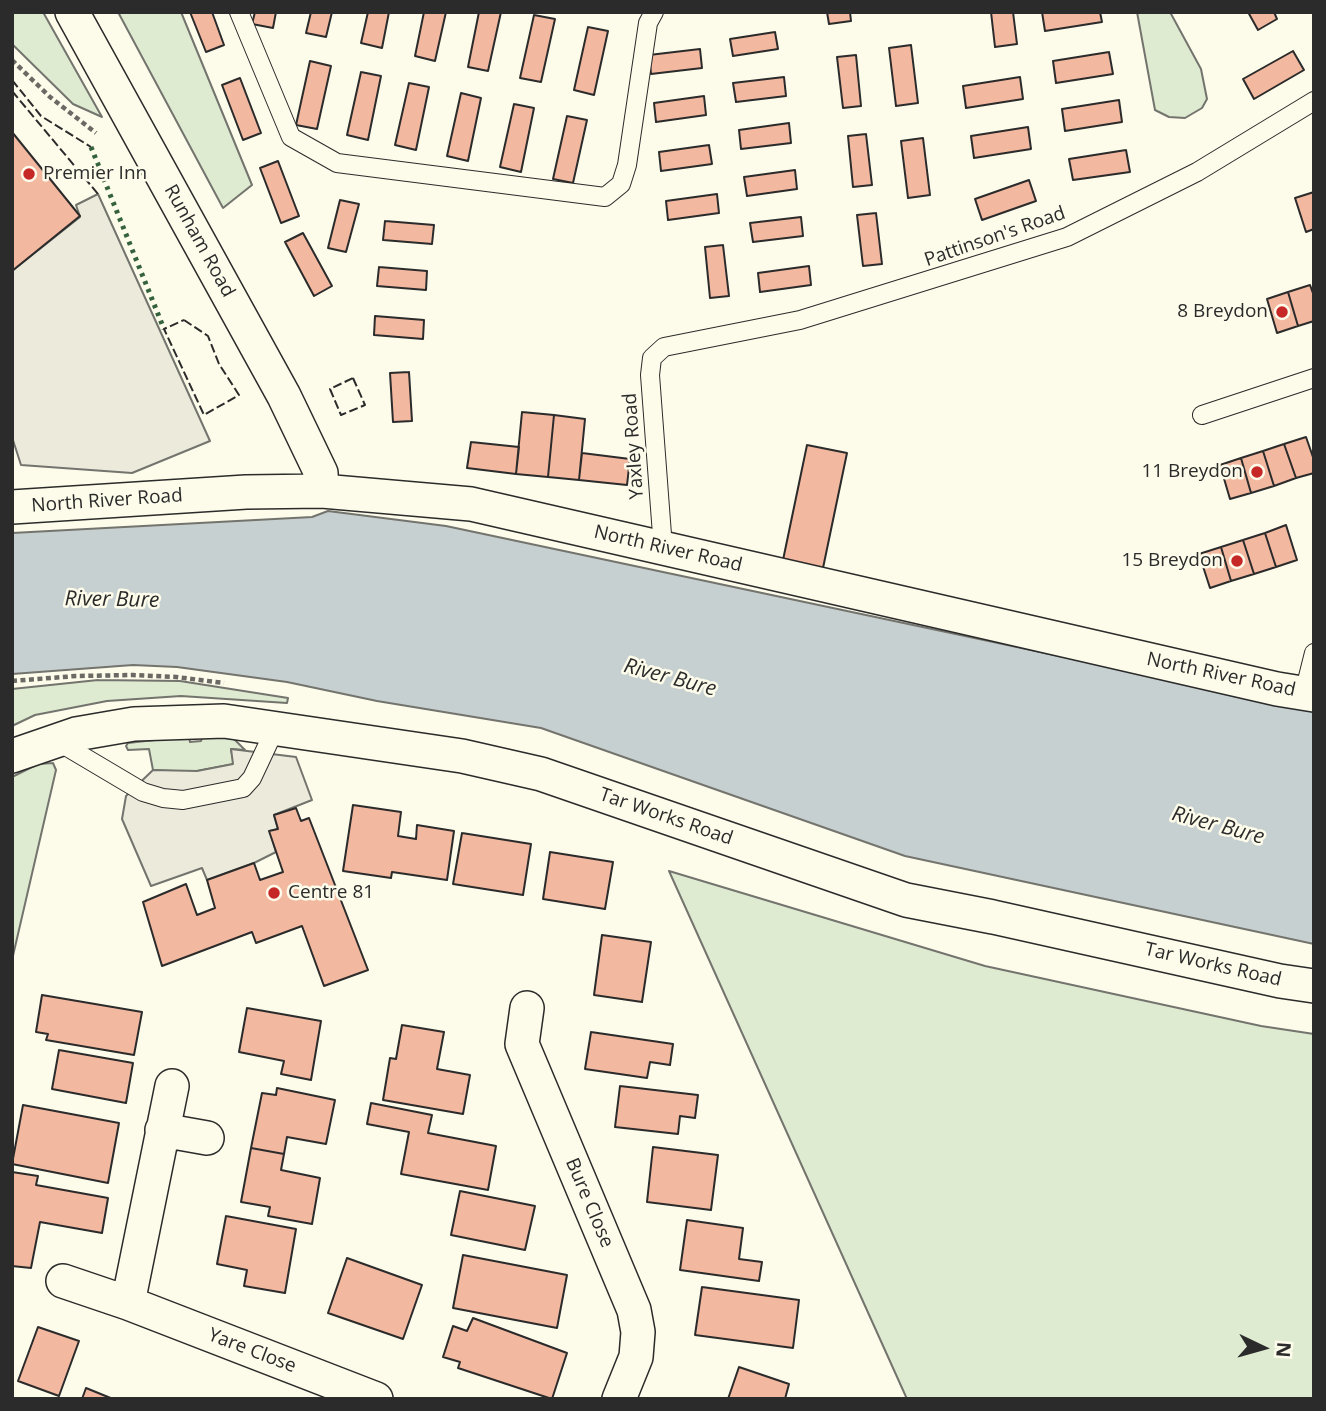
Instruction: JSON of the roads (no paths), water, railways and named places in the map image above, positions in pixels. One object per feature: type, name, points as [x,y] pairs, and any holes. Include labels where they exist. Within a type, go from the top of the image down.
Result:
[{"type":"street","name":"Runham Road","points":[[72,12],[284,396],[321,473],[322,491]]},
{"type":"street","name":"North River Road","points":[[12,507],[246,492],[322,491],[471,504],[1309,694]]},
{"type":"street","name":"Tar Works Road","points":[[12,756],[76,734],[134,724],[224,721],[462,756],[541,774],[906,900],[1280,981],[1314,986]]},
{"type":"street","name":"Bure Close","points":[[527,1007],[522,1044],[634,1310],[638,1332],[636,1357],[619,1399]]},
{"type":"street","points":[[128,1303],[172,1086]]},
{"type":"street","points":[[162,1130],[207,1138]]},
{"type":"street","name":"Yare Close","points":[[63,1281],[128,1303],[376,1399]]},
{"type":"lane","points":[[239,12],[291,137],[337,163],[605,197],[621,184],[627,165],[648,23],[654,12]]},
{"type":"lane","name":"Pattinson's Road","points":[[664,346],[800,320],[1066,237],[1197,172],[1314,101]]},
{"type":"lane","name":"Yaxley Road","points":[[663,548],[650,375],[652,358],[664,346]]},
{"type":"lane","points":[[1202,415],[1314,378]]},
{"type":"lane","points":[[1309,694],[1314,653]]},
{"type":"lane","points":[[57,741],[143,792],[183,800],[243,788],[252,778],[275,729]]},
{"type":"water","name":"River Bure","points":[[328,511],[446,526],[1314,710],[1314,944],[905,856],[541,728],[377,701],[287,682],[177,667],[133,665],[12,674],[12,533],[312,517]]},
{"type":"place","name":"Premier Inn","points":[[29,174]]},
{"type":"place","name":"8 Breydon","points":[[1282,312]]},
{"type":"place","name":"11 Breydon","points":[[1257,472]]},
{"type":"place","name":"15 Breydon","points":[[1237,561]]},
{"type":"place","name":"Centre 81","points":[[274,893]]}]
